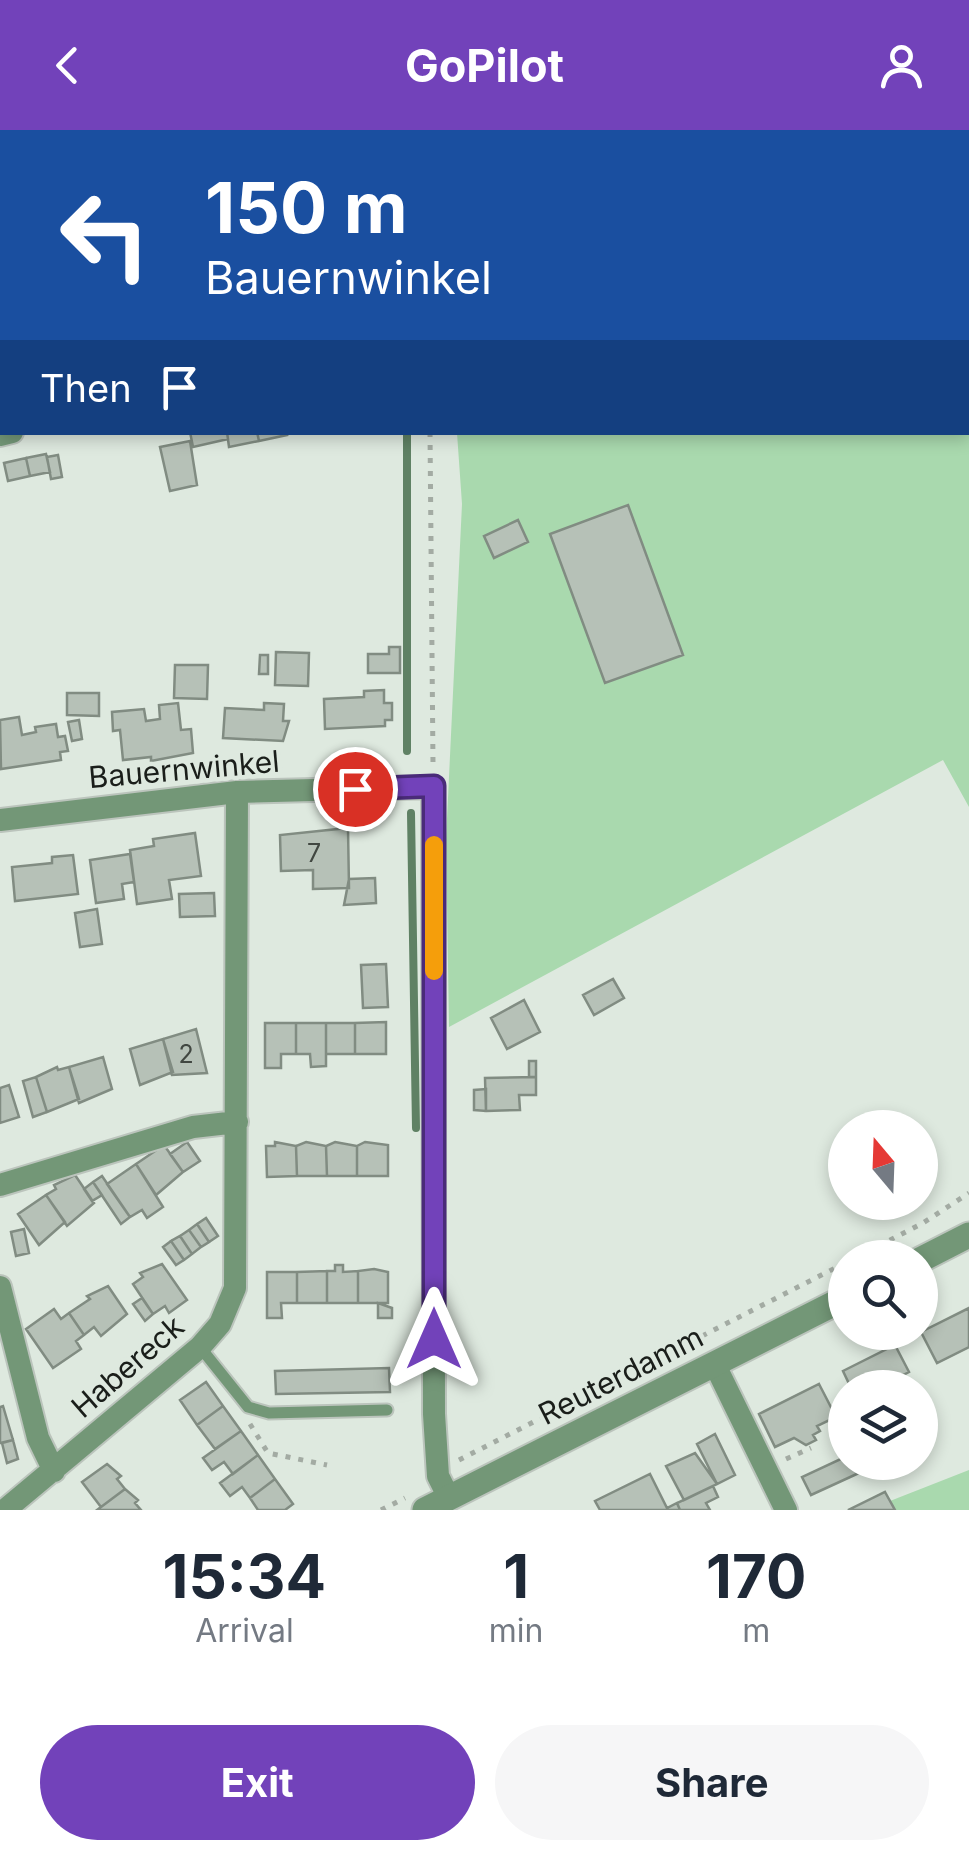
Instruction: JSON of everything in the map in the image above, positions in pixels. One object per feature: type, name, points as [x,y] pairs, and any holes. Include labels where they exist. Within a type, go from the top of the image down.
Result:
[{"type":"street","name":"Bauernwinkel","points":[[0,820],[237,792],[434,786]]},
{"type":"street","points":[[434,786],[434,1414],[444,1487]]},
{"type":"street","name":"Habereck","points":[[5,1510],[200,1347],[220,1324],[235,1288],[237,792]]},
{"type":"street","points":[[0,1185],[193,1127],[237,1122]]},
{"type":"street","points":[[938,1251],[969,1236]]},
{"type":"street","name":"Habereck","points":[[0,1288],[38,1438],[54,1471]]},
{"type":"street","name":"Reuterdamm","points":[[425,1510],[444,1487],[714,1365],[828,1307]]},
{"type":"street","points":[[714,1365],[786,1510]]},
{"type":"lane","points":[[200,1347],[248,1407],[269,1414],[386,1410]]},
{"type":"path","points":[[430,435],[434,786]]},
{"type":"path","points":[[890,1240],[969,1192]]},
{"type":"path","points":[[444,1487],[468,1453],[828,1272]]},
{"type":"path","points":[[248,1407],[250,1424],[268,1452],[327,1465]]},
{"type":"green space","points":[[457,435],[969,435],[969,807],[943,760],[449,1027],[446,840],[462,504]]},
{"type":"green space","points":[[969,1470],[969,1510],[895,1510],[890,1501]]},
{"type":"building","points":[[191,435],[227,435],[228,439],[193,447]]},
{"type":"building","points":[[227,435],[258,435],[259,441],[229,447]]},
{"type":"building","points":[[258,435],[287,435],[259,441]]},
{"type":"building","points":[[190,441],[197,485],[170,491],[160,447]]},
{"type":"building","points":[[46,454],[50,472],[30,476],[26,458]]},
{"type":"building","points":[[58,455],[62,477],[51,479],[47,457]]},
{"type":"building","points":[[26,458],[30,476],[8,481],[4,463]]},
{"type":"building","points":[[628,505],[683,655],[605,683],[550,534]]},
{"type":"building","points":[[518,520],[528,542],[494,558],[484,536]]},
{"type":"building","points":[[389,647],[400,647],[400,673],[368,673],[368,654],[389,654]]},
{"type":"building","points":[[276,652],[309,653],[308,686],[275,685]]},
{"type":"building","points":[[260,655],[268,655],[268,674],[259,674]]},
{"type":"building","points":[[175,665],[208,665],[207,699],[174,698]]},
{"type":"building","points":[[384,690],[384,703],[392,703],[392,720],[385,720],[385,726],[325,729],[324,699],[364,697],[364,691]]},
{"type":"building","points":[[67,693],[99,693],[99,716],[67,715]]},
{"type":"building","points":[[178,703],[181,730],[191,729],[193,753],[151,761],[151,757],[123,760],[120,730],[113,731],[112,712],[144,709],[146,721],[160,719],[159,705]]},
{"type":"building","points":[[264,703],[284,704],[283,721],[289,721],[283,741],[223,738],[225,708],[264,710]]},
{"type":"building","points":[[19,717],[22,735],[36,732],[35,727],[56,724],[58,737],[65,736],[68,751],[60,752],[61,760],[1,769],[0,720]]},
{"type":"building","points":[[79,720],[82,739],[72,741],[68,722]]},
{"type":"building","points":[[348,828],[349,888],[313,889],[313,870],[281,871],[280,835]]},
{"type":"building","points":[[195,833],[201,876],[169,880],[172,899],[137,904],[130,850],[154,846],[153,839]]},
{"type":"building","points":[[130,854],[134,882],[122,884],[124,899],[96,903],[90,860]]},
{"type":"building","points":[[73,855],[78,894],[15,901],[12,867],[52,863],[52,857]]},
{"type":"building","points":[[375,878],[376,903],[344,905],[349,879]]},
{"type":"building","points":[[214,893],[215,916],[180,917],[179,894]]},
{"type":"building","points":[[97,909],[102,944],[80,947],[75,913]]},
{"type":"building","points":[[386,964],[388,1007],[363,1008],[361,965]]},
{"type":"building","points":[[613,979],[624,998],[594,1015],[583,995]]},
{"type":"building","points":[[524,1000],[540,1032],[507,1049],[491,1018]]},
{"type":"building","points":[[386,1022],[386,1054],[355,1054],[355,1023]]},
{"type":"building","points":[[265,1023],[296,1023],[296,1054],[281,1054],[281,1068],[265,1068]]},
{"type":"building","points":[[296,1023],[326,1023],[326,1066],[311,1067],[310,1054],[296,1054]]},
{"type":"building","points":[[326,1023],[355,1023],[355,1054],[326,1054]]},
{"type":"building","points":[[196,1029],[207,1073],[172,1075],[163,1039]]},
{"type":"building","points":[[163,1039],[173,1072],[140,1085],[130,1049]]},
{"type":"building","points":[[103,1057],[112,1089],[79,1103],[69,1067]]},
{"type":"building","points":[[529,1061],[536,1061],[536,1077],[529,1077]]},
{"type":"building","points":[[57,1067],[69,1067],[79,1099],[47,1112],[36,1077]]},
{"type":"building","points":[[36,1077],[47,1112],[33,1117],[23,1081]]},
{"type":"building","points":[[536,1077],[536,1095],[519,1095],[520,1110],[486,1111],[485,1078]]},
{"type":"building","points":[[9,1085],[19,1117],[0,1123],[0,1088]]},
{"type":"building","points":[[486,1089],[486,1111],[474,1110],[474,1090]]},
{"type":"building","points":[[187,1142],[200,1161],[183,1172],[170,1154]]},
{"type":"building","points":[[275,1142],[296,1146],[297,1176],[267,1177],[266,1146],[275,1146]]},
{"type":"building","points":[[306,1142],[326,1146],[327,1176],[297,1176],[296,1146]]},
{"type":"building","points":[[335,1142],[357,1146],[357,1176],[327,1176],[326,1146]]},
{"type":"building","points":[[365,1142],[388,1145],[388,1176],[357,1176],[357,1146]]},
{"type":"building","points":[[164,1145],[183,1172],[156,1195],[136,1164]]},
{"type":"building","points":[[136,1164],[163,1207],[147,1218],[142,1210],[130,1217],[107,1184]]},
{"type":"building","points":[[75,1175],[94,1203],[67,1226],[46,1195],[56,1189],[54,1185]]},
{"type":"building","points":[[102,1176],[130,1217],[121,1224],[93,1182]]},
{"type":"building","points":[[93,1182],[102,1195],[92,1201],[84,1189]]},
{"type":"building","points":[[46,1195],[65,1222],[39,1245],[18,1214]]},
{"type":"building","points":[[206,1218],[218,1236],[209,1242],[197,1224]]},
{"type":"building","points":[[197,1224],[209,1242],[201,1247],[189,1230]]},
{"type":"building","points":[[24,1229],[29,1253],[16,1256],[11,1232]]},
{"type":"building","points":[[189,1230],[201,1247],[192,1254],[180,1236]]},
{"type":"building","points":[[180,1236],[192,1254],[184,1260],[171,1241]]},
{"type":"building","points":[[171,1241],[184,1260],[176,1265],[163,1247]]},
{"type":"building","points":[[162,1264],[187,1300],[169,1313],[165,1306],[153,1314],[133,1284],[143,1277],[140,1273]]},
{"type":"building","points":[[335,1265],[343,1265],[343,1272],[358,1271],[358,1303],[327,1303],[327,1271],[335,1271]]},
{"type":"building","points":[[327,1271],[327,1303],[297,1303],[297,1272]]},
{"type":"building","points":[[358,1271],[388,1272],[388,1303],[358,1303]]},
{"type":"building","points":[[267,1272],[297,1272],[297,1303],[281,1303],[282,1318],[267,1318]]},
{"type":"building","points":[[108,1286],[127,1314],[101,1336],[94,1327],[84,1335],[69,1313],[90,1299],[87,1296]]},
{"type":"building","points":[[142,1298],[153,1314],[145,1321],[133,1304]]},
{"type":"building","points":[[378,1303],[392,1308],[392,1318],[378,1318]]},
{"type":"building","points":[[969,1308],[969,1347],[937,1363],[930,1350],[938,1350],[938,1324]]},
{"type":"building","points":[[54,1309],[61,1319],[69,1313],[84,1335],[76,1341],[81,1349],[53,1368],[26,1329]]},
{"type":"building","points":[[885,1350],[898,1350],[908,1370],[845,1370]]},
{"type":"building","points":[[389,1368],[390,1392],[276,1394],[275,1371]]},
{"type":"building","points":[[206,1382],[223,1406],[197,1425],[180,1400]]},
{"type":"building","points":[[819,1384],[828,1401],[828,1421],[817,1426],[820,1431],[813,1435],[816,1440],[806,1445],[794,1438],[775,1447],[759,1414]]},
{"type":"building","points":[[3,1406],[13,1440],[0,1443],[0,1407]]},
{"type":"building","points":[[223,1406],[241,1431],[215,1449],[197,1425]]},
{"type":"building","points":[[241,1431],[258,1455],[233,1474],[224,1462],[212,1470],[203,1458]]},
{"type":"building","points":[[715,1434],[735,1475],[717,1484],[697,1444]]},
{"type":"building","points":[[13,1440],[18,1459],[7,1463],[2,1443]]},
{"type":"building","points":[[695,1453],[717,1484],[684,1500],[666,1466]]},
{"type":"building","points":[[258,1455],[275,1479],[250,1498],[242,1487],[230,1496],[220,1483]]},
{"type":"building","points":[[107,1464],[121,1476],[117,1479],[125,1489],[101,1507],[82,1482]]},
{"type":"building","points":[[828,1465],[828,1480],[844,1480],[811,1495],[802,1477]]},
{"type":"building","points":[[650,1474],[667,1508],[677,1503],[680,1510],[600,1510],[595,1501]]},
{"type":"building","points":[[275,1479],[293,1504],[285,1510],[258,1510],[250,1498]]},
{"type":"building","points":[[713,1486],[718,1497],[706,1503],[710,1510],[680,1510],[677,1503]]},
{"type":"building","points":[[125,1489],[138,1500],[135,1503],[141,1510],[97,1510]]},
{"type":"building","points":[[885,1492],[895,1510],[848,1510]]},
{"type":"waterway","points":[[407,435],[407,751]]},
{"type":"waterway","points":[[411,813],[416,1128]]},
{"type":"slow traffic","points":[[434,845],[434,971]]},
{"type":"route","points":[[355,789],[434,786],[434,1339]]}]
